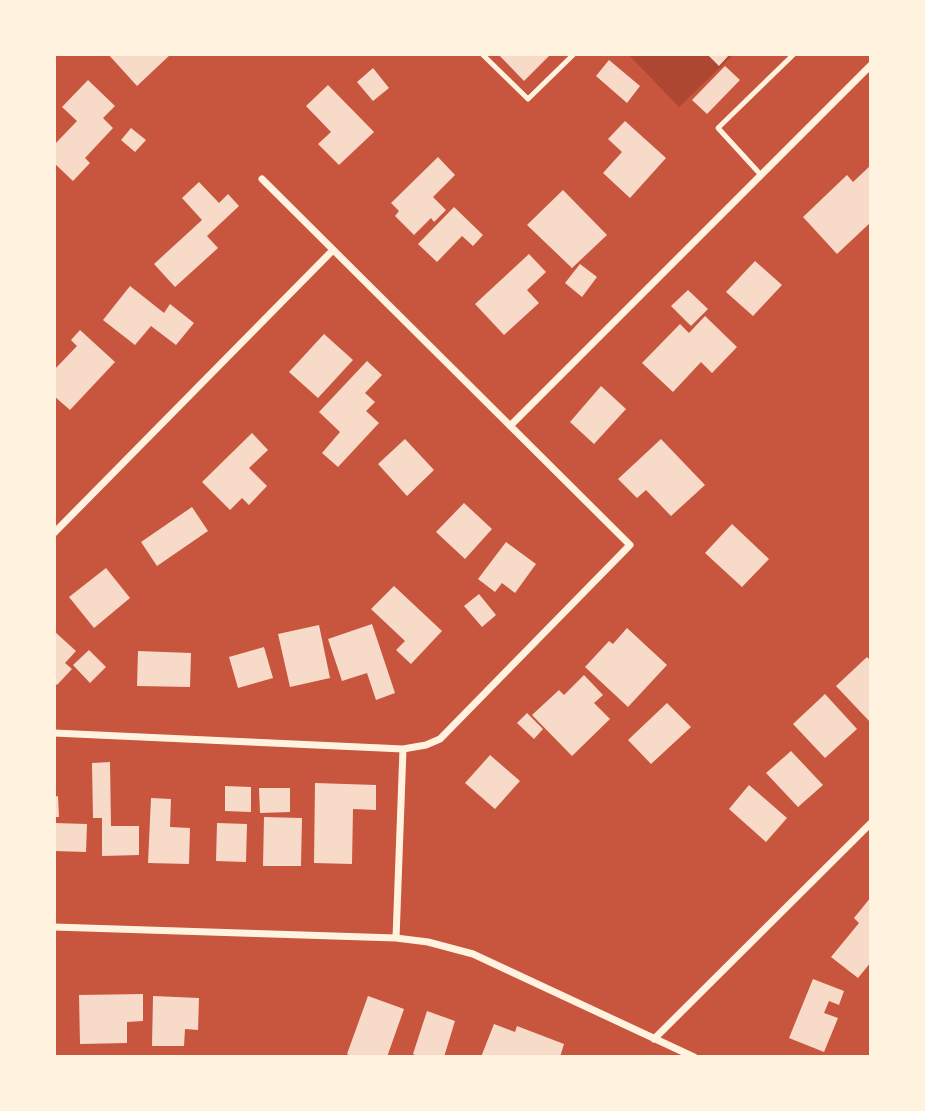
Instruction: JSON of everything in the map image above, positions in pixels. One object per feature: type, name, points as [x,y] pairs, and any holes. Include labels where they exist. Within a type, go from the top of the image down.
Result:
[{"type":"street","points":[[510,426],[871,65]]},
{"type":"street","points":[[54,733],[403,749],[426,745],[440,739],[630,545],[261,179]]},
{"type":"street","points":[[54,533],[333,250]]},
{"type":"street","points":[[396,938],[403,749]]},
{"type":"street","points":[[654,1039],[871,823]]},
{"type":"street","points":[[54,928],[396,938],[428,942],[473,954],[694,1057]]},
{"type":"lane","points":[[482,54],[528,99],[574,54]]},
{"type":"lane","points":[[761,175],[718,128],[794,54]]},
{"type":"shaded area","points":[[628,54],[734,54],[679,107]]},
{"type":"building","points":[[108,54],[171,54],[137,86]]},
{"type":"building","points":[[498,54],[551,54],[524,81]]},
{"type":"building","points":[[707,54],[730,54],[719,66]]},
{"type":"building","points":[[609,60],[640,86],[627,103],[596,76]]},
{"type":"building","points":[[725,66],[740,80],[707,114],[692,100]]},
{"type":"building","points":[[373,68],[389,88],[373,101],[357,82]]},
{"type":"building","points":[[88,80],[115,106],[103,118],[113,128],[85,158],[90,163],[73,181],[54,163],[54,145],[77,121],[62,107]]},
{"type":"building","points":[[328,85],[374,132],[339,165],[318,144],[331,132],[306,106]]},
{"type":"building","points":[[625,121],[666,158],[630,198],[603,173],[622,152],[608,139]]},
{"type":"building","points":[[131,128],[146,140],[135,152],[121,140]]},
{"type":"building","points":[[438,157],[455,175],[433,197],[446,210],[434,222],[431,218],[414,235],[395,216],[399,211],[391,203]]},
{"type":"building","points":[[871,165],[871,222],[837,254],[803,217],[847,175],[853,182]]},
{"type":"building","points":[[199,182],[219,203],[228,194],[239,206],[207,236],[218,248],[175,287],[154,264],[202,220],[182,198]]},
{"type":"building","points":[[563,190],[607,235],[572,268],[527,225]]},
{"type":"building","points":[[454,207],[483,235],[473,246],[462,236],[437,262],[418,244]]},
{"type":"building","points":[[529,254],[546,272],[527,290],[539,303],[504,335],[475,304]]},
{"type":"building","points":[[755,261],[782,285],[753,316],[726,292]]},
{"type":"building","points":[[580,264],[597,277],[582,297],[565,283]]},
{"type":"building","points":[[130,286],[164,313],[170,304],[194,323],[176,345],[151,326],[135,345],[103,320]]},
{"type":"building","points":[[688,290],[708,309],[691,326],[671,306]]},
{"type":"building","points":[[705,316],[737,347],[712,373],[701,362],[673,392],[642,363],[680,324],[689,333]]},
{"type":"building","points":[[80,330],[115,362],[70,410],[54,396],[54,370],[77,346],[71,340]]},
{"type":"building","points":[[324,334],[353,360],[318,398],[289,372]]},
{"type":"building","points":[[367,361],[382,375],[365,393],[375,402],[366,411],[379,423],[338,467],[322,453],[340,432],[319,412]]},
{"type":"building","points":[[601,386],[626,409],[594,444],[570,422]]},
{"type":"building","points":[[252,433],[268,450],[249,468],[267,486],[249,505],[242,498],[230,510],[202,482]]},
{"type":"building","points":[[405,439],[434,470],[407,496],[378,464]]},
{"type":"building","points":[[661,439],[705,485],[671,516],[646,490],[637,498],[618,479]]},
{"type":"building","points":[[464,503],[492,529],[465,559],[436,532]]},
{"type":"building","points":[[192,507],[208,531],[157,566],[141,542]]},
{"type":"building","points":[[732,524],[769,559],[742,587],[705,553]]},
{"type":"building","points":[[506,542],[536,564],[515,593],[502,583],[495,592],[478,579]]},
{"type":"building","points":[[106,568],[130,598],[94,628],[69,597]]},
{"type":"building","points":[[394,586],[442,631],[411,664],[396,650],[405,641],[371,609]]},
{"type":"building","points":[[479,594],[496,615],[482,627],[464,606]]},
{"type":"building","points":[[372,624],[395,693],[376,700],[367,673],[342,681],[328,639]]},
{"type":"building","points":[[319,625],[330,678],[290,687],[278,634]]},
{"type":"building","points":[[627,628],[667,665],[628,707],[585,667],[609,641],[613,644]]},
{"type":"building","points":[[54,631],[76,651],[65,663],[72,669],[57,685],[54,683]]},
{"type":"building","points":[[264,647],[273,678],[238,688],[229,657]]},
{"type":"building","points":[[89,650],[106,667],[90,683],[73,665]]},
{"type":"building","points":[[138,651],[191,653],[190,687],[137,686]]},
{"type":"building","points":[[867,657],[871,661],[871,723],[836,686]]},
{"type":"building","points":[[584,675],[603,695],[594,703],[610,719],[572,756],[532,715],[559,690],[564,695]]},
{"type":"building","points":[[825,694],[857,729],[825,758],[793,724]]},
{"type":"building","points":[[667,703],[691,727],[651,764],[628,740]]},
{"type":"building","points":[[527,713],[543,729],[534,739],[517,723]]},
{"type":"building","points":[[791,751],[823,785],[798,807],[766,773]]},
{"type":"building","points":[[490,755],[520,781],[495,809],[465,783]]},
{"type":"building","points":[[110,762],[111,826],[139,826],[139,855],[102,856],[102,818],[93,818],[92,763]]},
{"type":"building","points":[[315,783],[376,785],[376,810],[353,809],[352,864],[314,863]]},
{"type":"building","points":[[749,785],[787,818],[766,842],[729,809]]},
{"type":"building","points":[[225,786],[251,787],[251,812],[225,811]]},
{"type":"building","points":[[259,788],[290,788],[290,812],[260,813]]},
{"type":"building","points":[[58,796],[59,817],[54,817],[54,797]]},
{"type":"building","points":[[151,798],[171,799],[170,827],[190,828],[189,864],[148,863]]},
{"type":"building","points":[[264,817],[302,818],[301,866],[263,866]]},
{"type":"building","points":[[54,823],[87,824],[86,852],[54,851]]},
{"type":"building","points":[[217,823],[247,824],[246,862],[216,861]]},
{"type":"building","points":[[871,897],[871,962],[858,978],[831,957],[859,923],[854,918]]},
{"type":"building","points":[[813,979],[844,991],[839,1005],[829,1001],[824,1013],[838,1018],[824,1052],[789,1038]]},
{"type":"building","points":[[143,994],[143,1021],[127,1022],[127,1043],[80,1044],[79,995]]},
{"type":"building","points":[[153,996],[199,998],[198,1030],[185,1029],[184,1046],[152,1046]]},
{"type":"building","points":[[368,996],[404,1009],[387,1057],[353,1057],[347,1054]]},
{"type":"building","points":[[427,1011],[455,1021],[444,1057],[420,1057],[413,1054]]},
{"type":"building","points":[[494,1024],[515,1032],[517,1026],[564,1044],[560,1057],[481,1057]]}]
